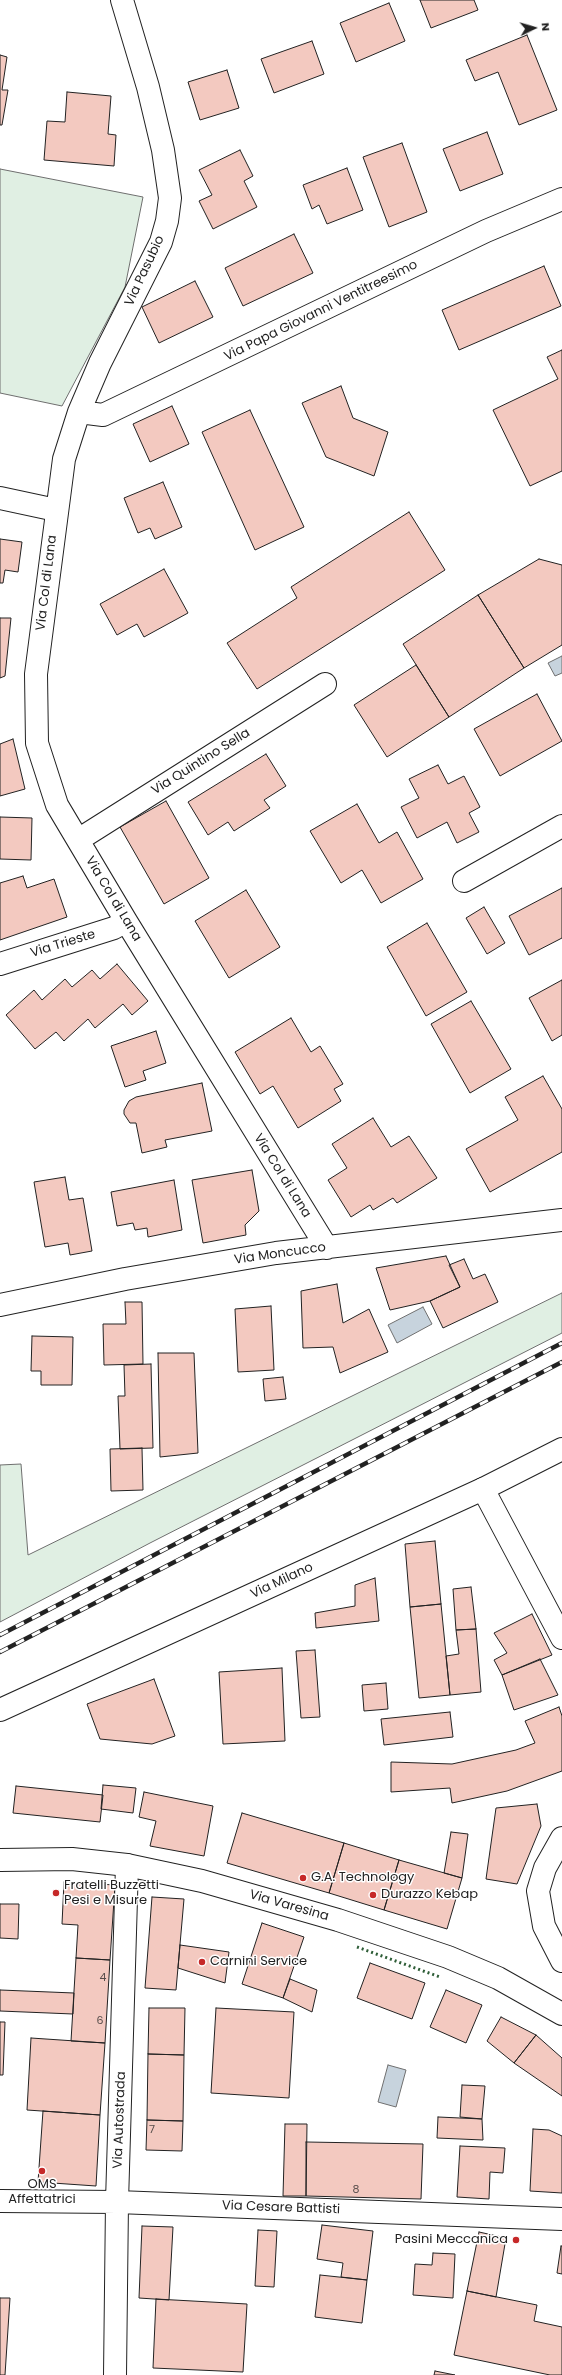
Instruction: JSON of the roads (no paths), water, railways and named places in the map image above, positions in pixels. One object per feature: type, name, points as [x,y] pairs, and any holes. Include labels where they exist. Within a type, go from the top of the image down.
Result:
[{"type":"street","name":"Via Pasubio","points":[[56,510],[64,459],[79,412],[100,363],[161,242],[167,221],[170,198],[163,150],[150,94],[122,0]]},
{"type":"street","name":"Via Papa Giovanni Ventitreesimo","points":[[79,412],[103,415],[486,231],[562,199]]},
{"type":"street","points":[[0,498],[56,510]]},
{"type":"street","name":"Via Col di Lana","points":[[56,510],[36,674],[37,743],[57,805],[126,921],[327,1248]]},
{"type":"street","name":"Via Quintino Sella","points":[[78,840],[325,684]]},
{"type":"street","points":[[464,880],[562,826]]},
{"type":"street","name":"Via Trieste","points":[[0,964],[114,928],[126,921]]},
{"type":"street","name":"Via Moncucco","points":[[0,1305],[125,1279],[276,1253],[562,1220]]},
{"type":"street","name":"Via Milano","points":[[0,1710],[483,1489],[562,1448]]},
{"type":"street","points":[[483,1489],[562,1638]]},
{"type":"street","points":[[562,1838],[545,1868],[538,1891],[544,1926],[562,1960]]},
{"type":"street","name":"Via Varesina","points":[[0,1860],[72,1859],[127,1865],[202,1881],[338,1920],[413,1944],[482,1970],[562,2014]]},
{"type":"street","name":"Via Autostrada","points":[[115,2375],[117,2202],[127,1865]]},
{"type":"street","name":"Via Cesare Battisti","points":[[0,2201],[117,2202],[562,2219]]},
{"type":"railway","points":[[0,1635],[562,1343]]},
{"type":"railway","points":[[0,1652],[562,1362]]},
{"type":"place","name":"G.A. Technology","points":[[303,1878]]},
{"type":"place","name":"Fratelli Buzzetti Pesi e Misure","points":[[56,1893]]},
{"type":"place","name":"Durazzo Kebap","points":[[373,1895]]},
{"type":"place","name":"Carnini Service","points":[[202,1962]]},
{"type":"place","name":"OMS Affettatrici","points":[[42,2171]]},
{"type":"place","name":"Pasini Meccanica","points":[[516,2240]]}]
